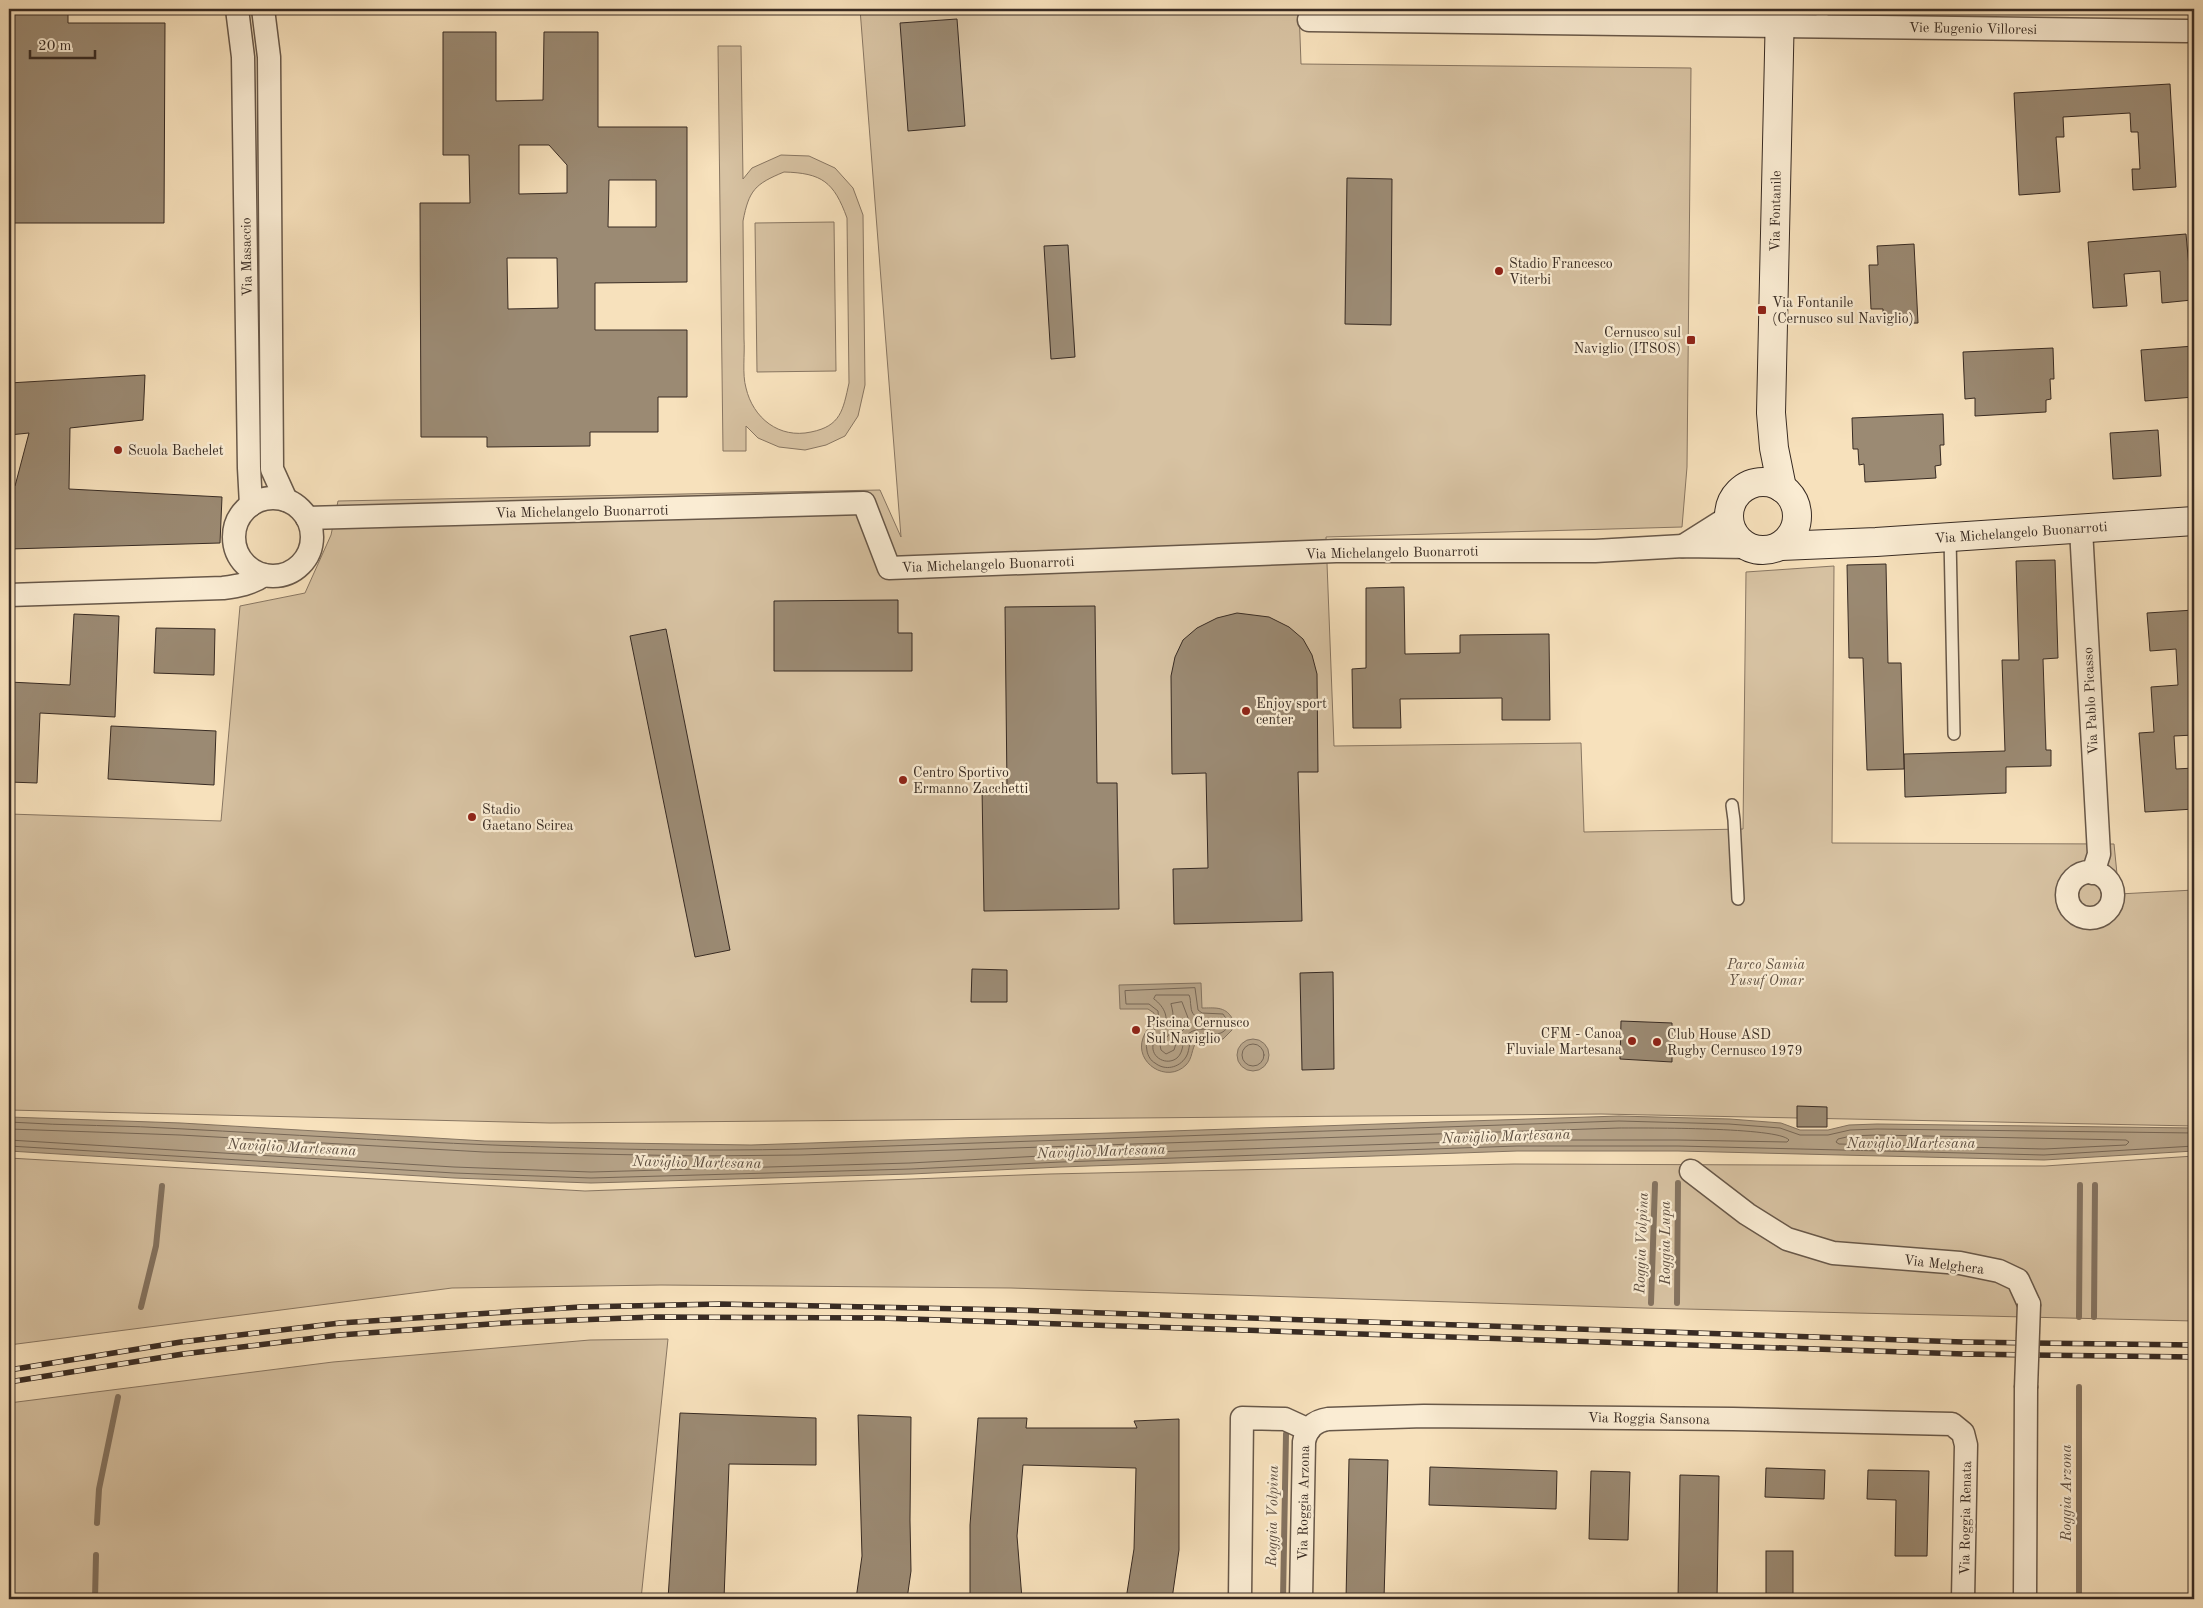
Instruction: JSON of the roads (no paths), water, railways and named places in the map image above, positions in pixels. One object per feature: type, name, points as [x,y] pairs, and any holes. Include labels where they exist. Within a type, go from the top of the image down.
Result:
[{"type":"street","name":"Via Masaccio","points":[[237,9],[243,57],[248,468],[251,505]]},
{"type":"street","name":"Via Masaccio","points":[[263,9],[269,57],[272,469],[286,500],[297,506],[307,518]]},
{"type":"street","name":"Vie Eugenio Villoresi","points":[[1310,20],[1780,17],[2187,31]]},
{"type":"street","name":"Via Fontanile","points":[[1780,17],[1772,413],[1774,448],[1782,488]]},
{"type":"street","name":"Via Fontanile","points":[[1753,484],[1766,448],[1772,413]]},
{"type":"street","points":[[1768,482],[1782,488],[1794,501],[1797,510],[1797,522],[1794,532],[1781,546],[1767,550],[1747,547],[1732,532],[1729,517],[1734,498],[1744,488],[1753,484],[1768,482]]},
{"type":"street","points":[[286,500],[267,499],[251,505],[241,515],[236,526],[235,545],[239,557],[252,570],[264,575],[282,575],[294,570],[303,562],[310,551],[312,539],[307,518]]},
{"type":"street","name":"Via Michelangelo Buonarroti","points":[[307,518],[864,504],[889,568],[1336,552],[1595,551],[1683,546],[1747,547]]},
{"type":"street","name":"Via Michelangelo Buonarroti","points":[[1683,546],[1729,517]]},
{"type":"street","name":"Via Michelangelo Buonarroti","points":[[1781,546],[2194,521]]},
{"type":"street","name":"Via Michelangelo Buonarroti","points":[[1797,522],[1848,543]]},
{"type":"street","name":"Via Pablo Picasso","points":[[2081,528],[2099,854],[2092,873]]},
{"type":"street","points":[[202,589],[227,573],[239,557]]},
{"type":"street","points":[[9,594],[202,589],[239,586],[256,581],[264,575]]},
{"type":"street","name":"Via Melghera","points":[[1690,1172],[1747,1214],[1787,1239],[1833,1253],[1960,1263],[1999,1271],[2018,1280],[2029,1304],[2026,1388],[2025,1599]]},
{"type":"street","name":"Via Roggia Sansona","points":[[1318,1424],[1424,1416],[1939,1423],[1952,1424],[1958,1428],[1965,1438]]},
{"type":"street","points":[[1240,1599],[1242,1418],[1285,1419],[1318,1424]]},
{"type":"street","name":"Via Roggia Arzona","points":[[1301,1599],[1304,1442],[1318,1424]]},
{"type":"street","name":"Via Roggia Renata","points":[[1963,1599],[1965,1438]]},
{"type":"lane","points":[[1950,537],[1954,734]]},
{"type":"lane","points":[[1732,805],[1738,899]]},
{"type":"water","points":[[1201,983],[1202,1008],[1219,1008],[1226,1011],[1232,1018],[1232,1030],[1223,1039],[1197,1041],[1188,1062],[1178,1070],[1170,1072],[1154,1068],[1143,1055],[1141,1047],[1145,1033],[1154,1022],[1154,1013],[1148,1009],[1120,1009],[1119,985]]},
{"type":"water","points":[[1253,1039],[1265,1043],[1269,1055],[1265,1067],[1253,1071],[1241,1067],[1237,1055],[1241,1043]]},
{"type":"water","name":"Naviglio Martesana","points":[[1619,1116],[1730,1119],[1781,1123],[1800,1130],[1828,1130],[1849,1125],[1877,1124],[2194,1128],[2194,1151],[2044,1160],[1678,1151],[1517,1151],[911,1174],[591,1183],[454,1178],[9,1151],[9,1117],[181,1123],[485,1141],[751,1145]]},
{"type":"waterway","name":"Roggia Lupa","points":[[1677,1303],[1678,1183]]},
{"type":"waterway","name":"Roggia Volpina","points":[[1651,1303],[1655,1184]]},
{"type":"waterway","name":"Roggia Arzona","points":[[2079,1317],[2080,1185]]},
{"type":"waterway","points":[[2094,1317],[2095,1185]]},
{"type":"waterway","points":[[141,1307],[156,1246],[162,1186]]},
{"type":"waterway","name":"Roggia Arzona","points":[[2079,1387],[2079,1599]]},
{"type":"waterway","points":[[97,1523],[99,1489],[118,1397]]},
{"type":"waterway","name":"Roggia Volpina","points":[[1283,1599],[1286,1434]]},
{"type":"waterway","points":[[95,1599],[96,1555]]},
{"type":"railway","points":[[9,1370],[181,1342],[340,1323],[580,1307],[720,1304],[1013,1310],[1963,1342],[2194,1345]]},
{"type":"railway","points":[[9,1382],[183,1354],[340,1335],[504,1323],[653,1317],[880,1318],[1964,1354],[2194,1357]]},
{"type":"place","name":"Stadio Francesco Viterbi","points":[[1499,271]]},
{"type":"place","name":"Via Fontanile (Cernusco sul Naviglio)","points":[[1762,310]]},
{"type":"place","name":"Cernusco sul Naviglio (ITSOS)","points":[[1691,340]]},
{"type":"place","name":"Scuola Bachelet","points":[[118,450]]},
{"type":"place","name":"Enjoy sport center","points":[[1246,711]]},
{"type":"place","name":"Centro Sportivo Ermanno Zacchetti","points":[[903,780]]},
{"type":"place","name":"Stadio Gaetano Scirea","points":[[472,817]]},
{"type":"place","name":"Piscina Cernusco Sul Naviglio","points":[[1136,1030]]},
{"type":"place","name":"CFM - Canoa Fluviale Martesana","points":[[1632,1041]]},
{"type":"place","name":"Club House ASD Rugby Cernusco 1979","points":[[1657,1042]]},
{"type":"park label","name":"Parco Samia Yusuf Omar","points":[[1766,972]]}]
